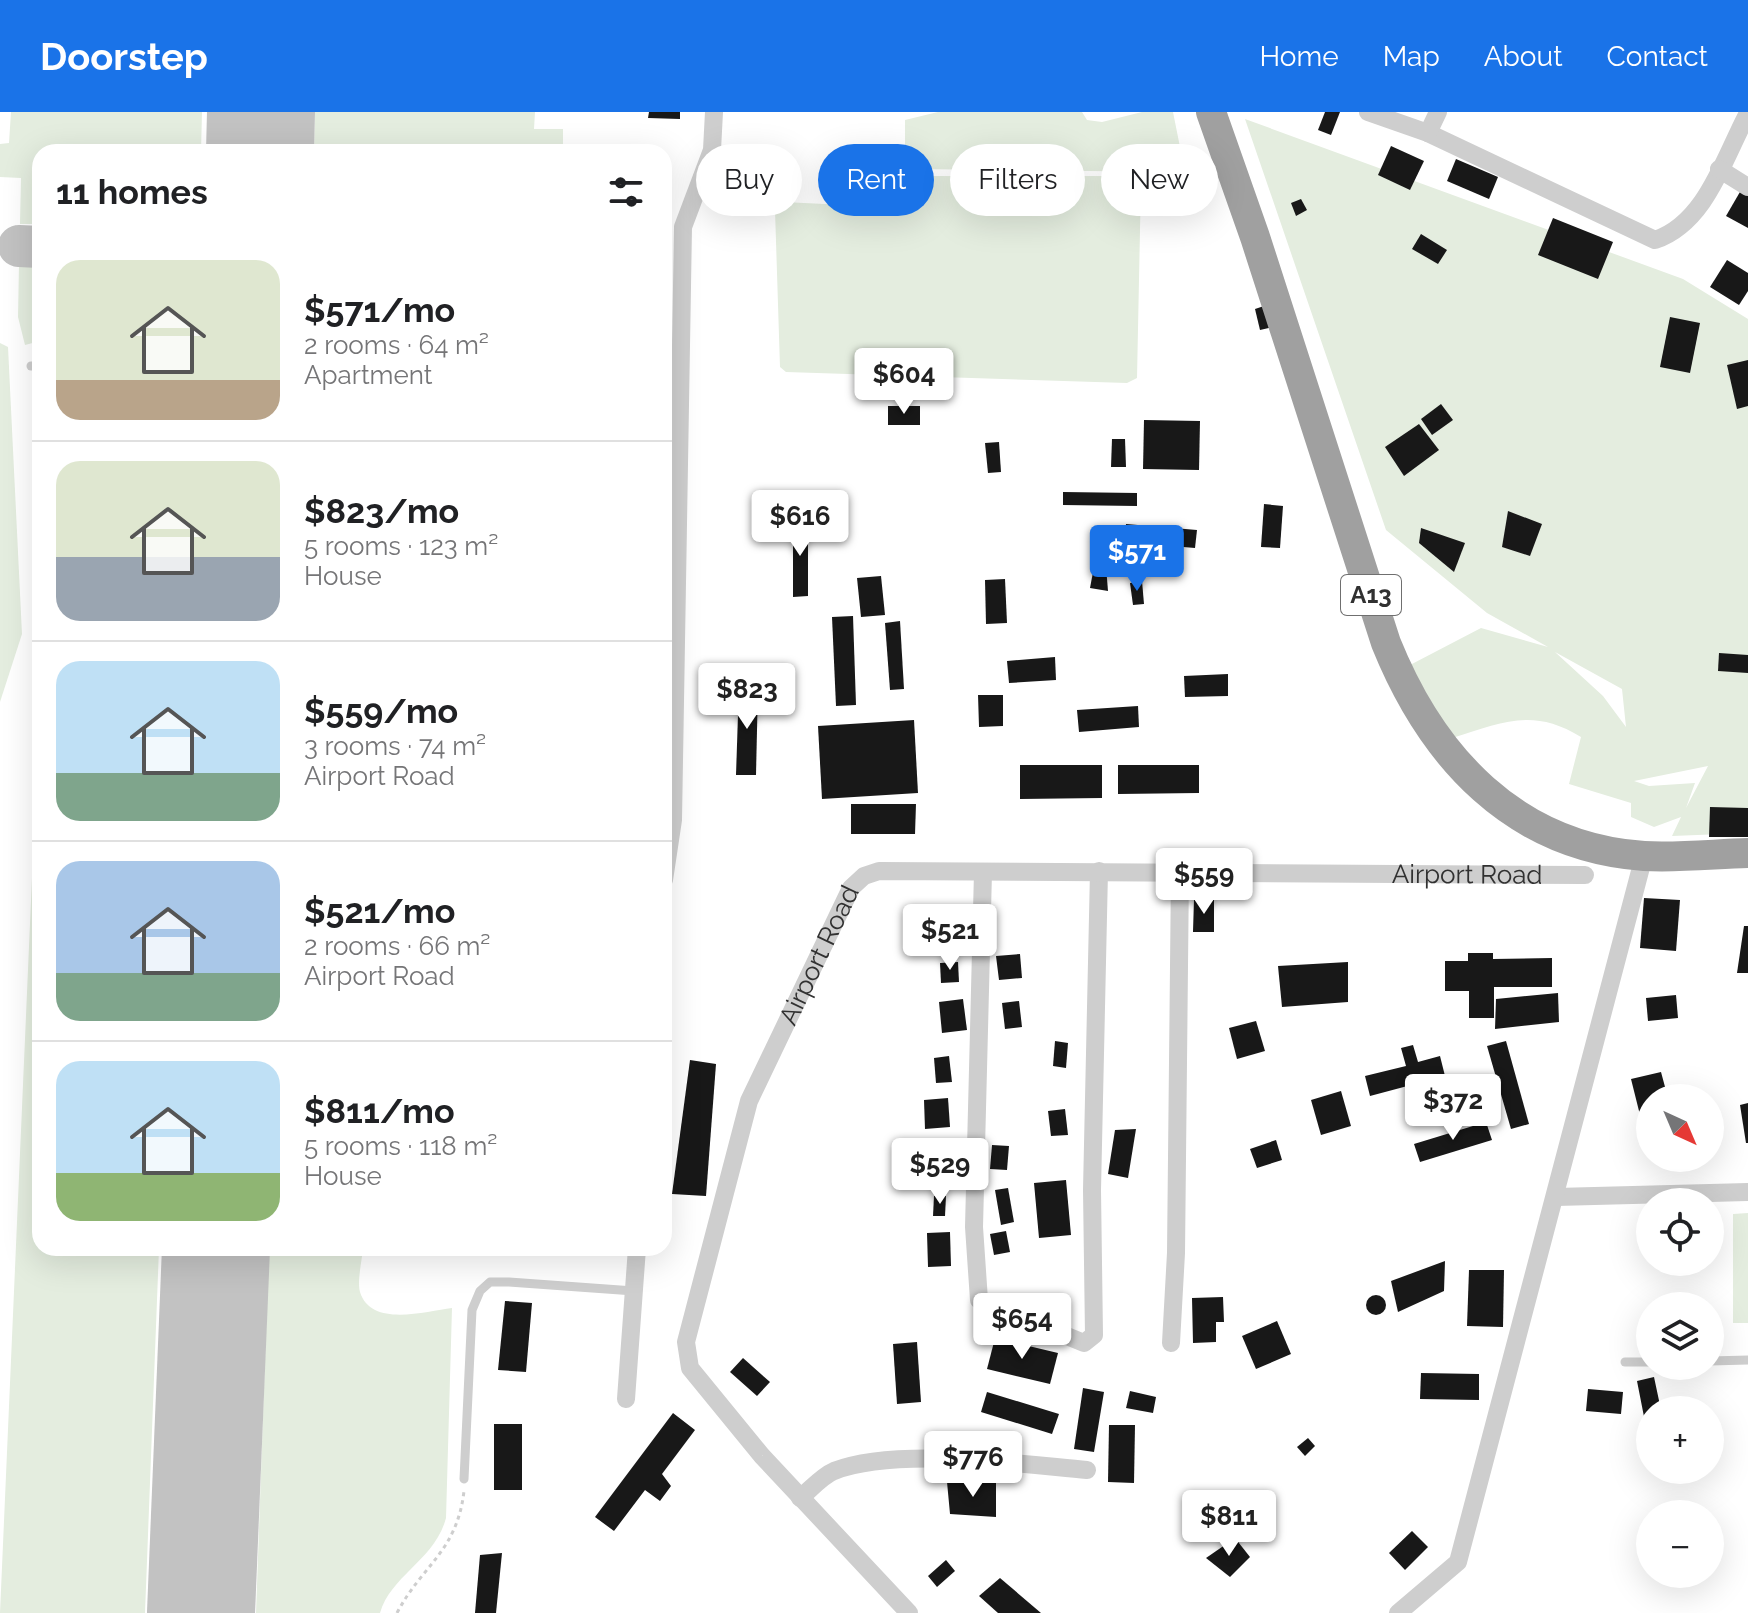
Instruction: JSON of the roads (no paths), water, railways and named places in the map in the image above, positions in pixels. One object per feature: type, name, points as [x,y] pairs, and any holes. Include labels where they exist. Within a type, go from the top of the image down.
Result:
[{"type":"highway","name":"Airport Road","points":[[1211,112],[1255,237],[1386,643],[1415,708],[1459,768],[1500,804],[1554,833],[1644,856],[1748,853]]},
{"type":"street","points":[[672,827],[683,227],[712,150],[714,112]]},
{"type":"street","points":[[1368,112],[1428,133],[1655,240],[1672,235],[1692,219],[1748,113]]},
{"type":"street","points":[[1428,133],[1438,112]]},
{"type":"street","points":[[1719,169],[1748,187]]},
{"type":"street","points":[[1398,1613],[1458,1562],[1644,856]]},
{"type":"street","name":"Airport Road","points":[[909,1613],[800,1498],[690,1368],[686,1342],[749,1101],[851,888],[864,876],[879,871],[1585,875]]},
{"type":"street","points":[[983,872],[974,1227],[979,1300],[1084,1343],[1094,1335],[1092,1190],[1099,871]]},
{"type":"street","points":[[1171,1343],[1176,1253],[1180,871]]},
{"type":"street","points":[[1556,1197],[1748,1192]]},
{"type":"street","points":[[626,1399],[636,1256]]},
{"type":"street","points":[[800,1498],[832,1471],[871,1462],[966,1459],[1087,1470]]},
{"type":"lane","points":[[464,1479],[472,1310],[480,1291],[490,1282],[634,1291]]},
{"type":"lane","points":[[1724,1361],[1748,1360]]},
{"type":"lane","points":[[1625,1362],[1636,1362]]}]
